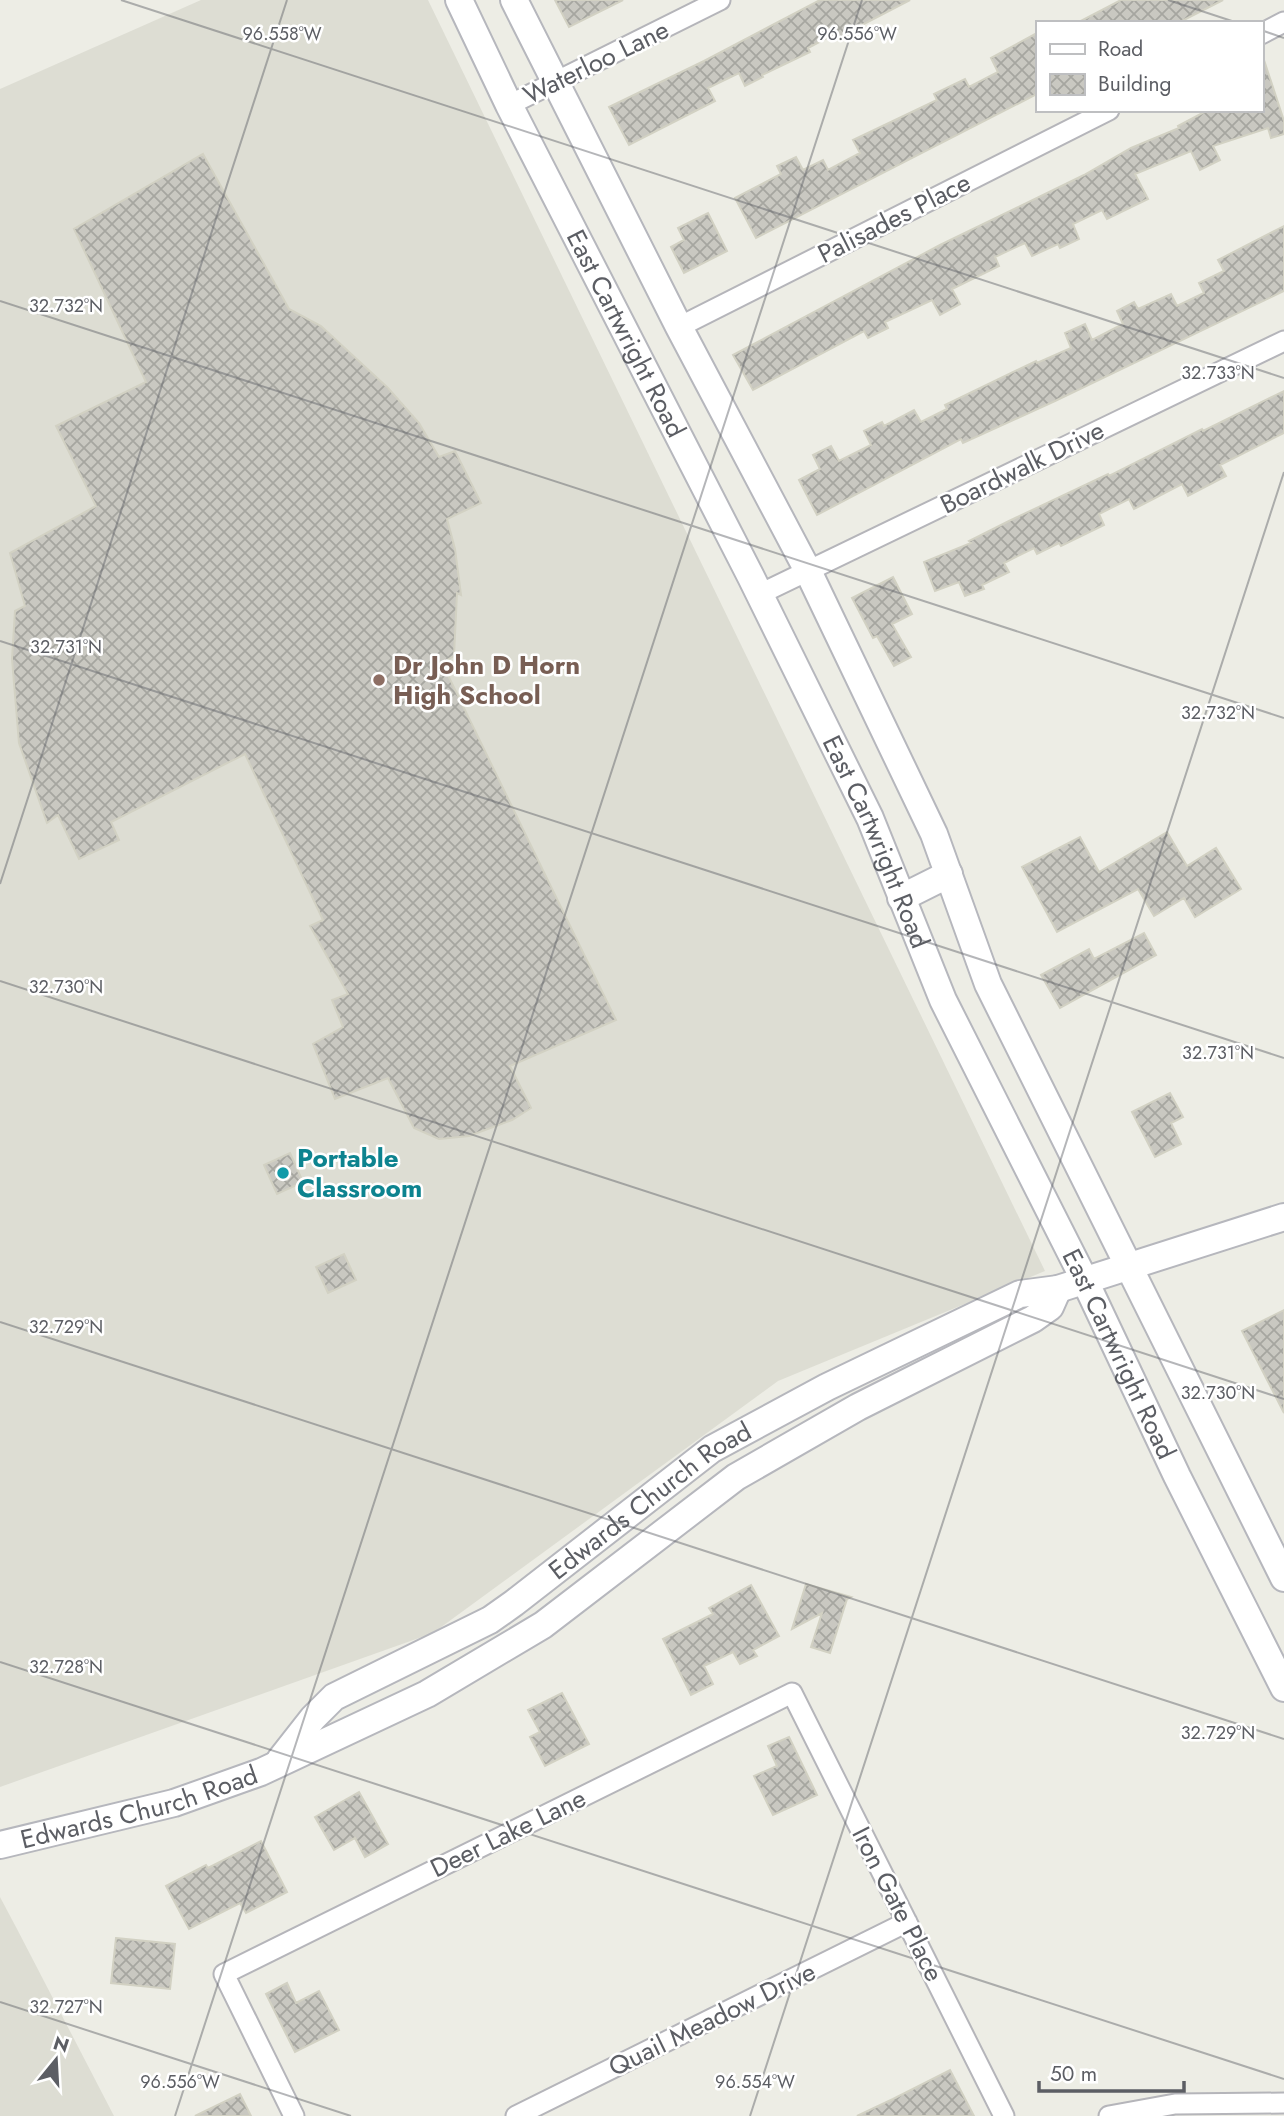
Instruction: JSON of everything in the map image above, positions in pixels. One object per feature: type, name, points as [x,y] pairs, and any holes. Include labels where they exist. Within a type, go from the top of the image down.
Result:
[{"type":"main road","name":"East Cartwright Road","points":[[459,0],[509,105],[760,594],[870,818],[943,1000],[1084,1279],[1177,1476],[1284,1688]]},
{"type":"main road","name":"East Cartwright Road","points":[[514,0],[679,327],[808,571],[934,834],[988,984],[1284,1578]]},
{"type":"main road","points":[[901,898],[949,874]]},
{"type":"main road","name":"Edwards Church Road","points":[[277,1765],[313,1718],[334,1698],[490,1619],[525,1595],[712,1449],[827,1387],[1020,1294],[1058,1289],[1284,1217]]},
{"type":"main road","name":"Edwards Church Road","points":[[0,1845],[174,1803],[277,1765],[427,1694],[544,1625],[736,1477],[858,1407],[1033,1319],[1049,1307],[1058,1289]]},
{"type":"street","name":"Waterloo Lane","points":[[509,105],[720,0]]},
{"type":"street","points":[[1263,33],[1284,22]]},
{"type":"street","name":"Palisades Place","points":[[679,327],[1105,112]]},
{"type":"street","name":"Boardwalk Drive","points":[[760,594],[1284,341]]},
{"type":"street","name":"Iron Gate Place","points":[[792,1692],[1004,2116]]},
{"type":"street","name":"Deer Lake Lane","points":[[295,2116],[224,1974],[792,1692]]},
{"type":"street","name":"Quail Meadow Drive","points":[[516,2116],[907,1922]]},
{"type":"street","points":[[1109,2116],[1175,2104],[1284,2103]]},
{"type":"shaded area","name":"Dr John D Horn High School","points":[[201,0],[428,0],[1045,1271],[778,1381],[433,1633],[0,1787],[0,89]]},
{"type":"shaded area","points":[[0,1897],[17,1929],[114,2116],[0,2116]]},
{"type":"building","points":[[555,0],[623,0],[569,27]]},
{"type":"building","points":[[820,0],[910,0],[839,40],[836,33],[808,48],[810,52],[745,86],[739,73],[708,88],[715,101],[629,145],[609,107]]},
{"type":"building","points":[[1121,0],[1223,0],[1182,21],[1081,21]]},
{"type":"building","points":[[1036,34],[1036,95],[756,238],[735,198],[781,174],[777,166],[796,157],[803,170],[823,160],[828,170],[860,153],[853,140],[937,100],[934,94],[965,79],[969,87],[998,72],[991,58]]},
{"type":"building","points":[[1263,60],[1284,121],[1284,134],[1271,138],[1268,128],[1213,146],[1220,160],[1200,170],[1191,151],[1135,174],[1148,199],[1107,219],[1102,210],[1073,224],[1079,239],[1060,248],[1058,244],[1032,256],[1025,243],[995,257],[999,266],[952,289],[960,304],[940,315],[932,300],[885,322],[888,328],[868,338],[864,331],[753,390],[733,355],[940,245],[1084,175],[1131,148],[1179,128],[1178,126],[1204,112],[1263,112]]},
{"type":"building","points":[[203,154],[289,309],[321,326],[388,388],[419,423],[439,457],[455,451],[481,503],[447,519],[455,549],[461,595],[457,593],[454,656],[442,663],[616,1020],[510,1066],[531,1108],[512,1120],[469,1136],[439,1139],[414,1128],[388,1078],[335,1099],[313,1044],[343,1027],[332,1000],[348,994],[310,926],[323,920],[245,754],[111,822],[119,840],[79,859],[58,815],[47,823],[19,743],[12,659],[15,611],[25,606],[10,553],[96,506],[56,426],[146,382],[74,229]]},
{"type":"building","points":[[708,213],[727,251],[684,273],[671,247],[684,240],[678,228]]},
{"type":"building","points":[[1284,226],[1284,291],[1055,401],[963,443],[961,439],[817,515],[799,480],[820,469],[813,455],[831,446],[839,461],[871,445],[864,431],[882,422],[884,426],[914,410],[921,422],[947,409],[945,405],[1036,361],[1037,363],[1071,348],[1065,333],[1085,324],[1092,340],[1123,324],[1117,311],[1134,302],[1138,309],[1171,294],[1177,306],[1204,293],[1199,283],[1224,271],[1218,260]]},
{"type":"building","points":[[1284,391],[1284,433],[1220,465],[1226,476],[1188,496],[1182,484],[1134,509],[1129,499],[1099,514],[1104,525],[1061,546],[1059,543],[1037,554],[1034,548],[1004,563],[1009,572],[982,585],[984,589],[965,596],[959,582],[935,591],[924,562],[971,543],[969,541],[1009,521]]},
{"type":"building","points":[[893,577],[912,614],[892,624],[911,657],[894,666],[877,636],[873,638],[852,598]]},
{"type":"building","points":[[1167,832],[1187,866],[1216,848],[1241,889],[1195,917],[1184,898],[1154,916],[1138,889],[1057,932],[1022,867],[1080,837],[1099,872]]},
{"type":"building","points":[[1144,933],[1156,955],[1060,1008],[1041,975],[1089,949],[1094,959]]},
{"type":"building","points":[[1170,1093],[1183,1117],[1171,1123],[1181,1144],[1155,1157],[1132,1112]]},
{"type":"building","name":"Portable Classroom","points":[[290,1153],[303,1182],[277,1194],[264,1165]]},
{"type":"building","name":"Portable Classroom","points":[[344,1254],[356,1280],[328,1293],[316,1267]]},
{"type":"building","points":[[1284,1310],[1284,1413],[1242,1331]]},
{"type":"building","points":[[806,1584],[851,1597],[847,1599],[830,1653],[811,1647],[822,1613],[792,1629]]},
{"type":"building","points":[[751,1585],[779,1636],[753,1650],[757,1656],[740,1664],[733,1652],[704,1666],[713,1684],[691,1695],[663,1639],[713,1614],[709,1608]]},
{"type":"building","points":[[562,1693],[589,1744],[545,1766],[530,1737],[540,1732],[528,1710]]},
{"type":"building","points":[[789,1737],[817,1795],[773,1815],[754,1776],[777,1766],[768,1746]]},
{"type":"building","points":[[359,1792],[388,1844],[365,1857],[355,1838],[334,1850],[315,1817]]},
{"type":"building","points":[[261,1841],[287,1892],[246,1913],[240,1903],[189,1929],[166,1886]]},
{"type":"building","points":[[116,1938],[175,1944],[170,1989],[111,1983]]},
{"type":"building","points":[[287,1983],[296,2003],[319,1991],[339,2030],[295,2052],[266,1994]]},
{"type":"building","points":[[950,2070],[974,2116],[857,2116],[893,2099]]},
{"type":"building","points":[[240,2094],[251,2116],[195,2116]]},
{"type":"place","name":"Dr John D Horn High School","points":[[379,680]]},
{"type":"place","name":"Portable Classroom","points":[[283,1173]]}]
